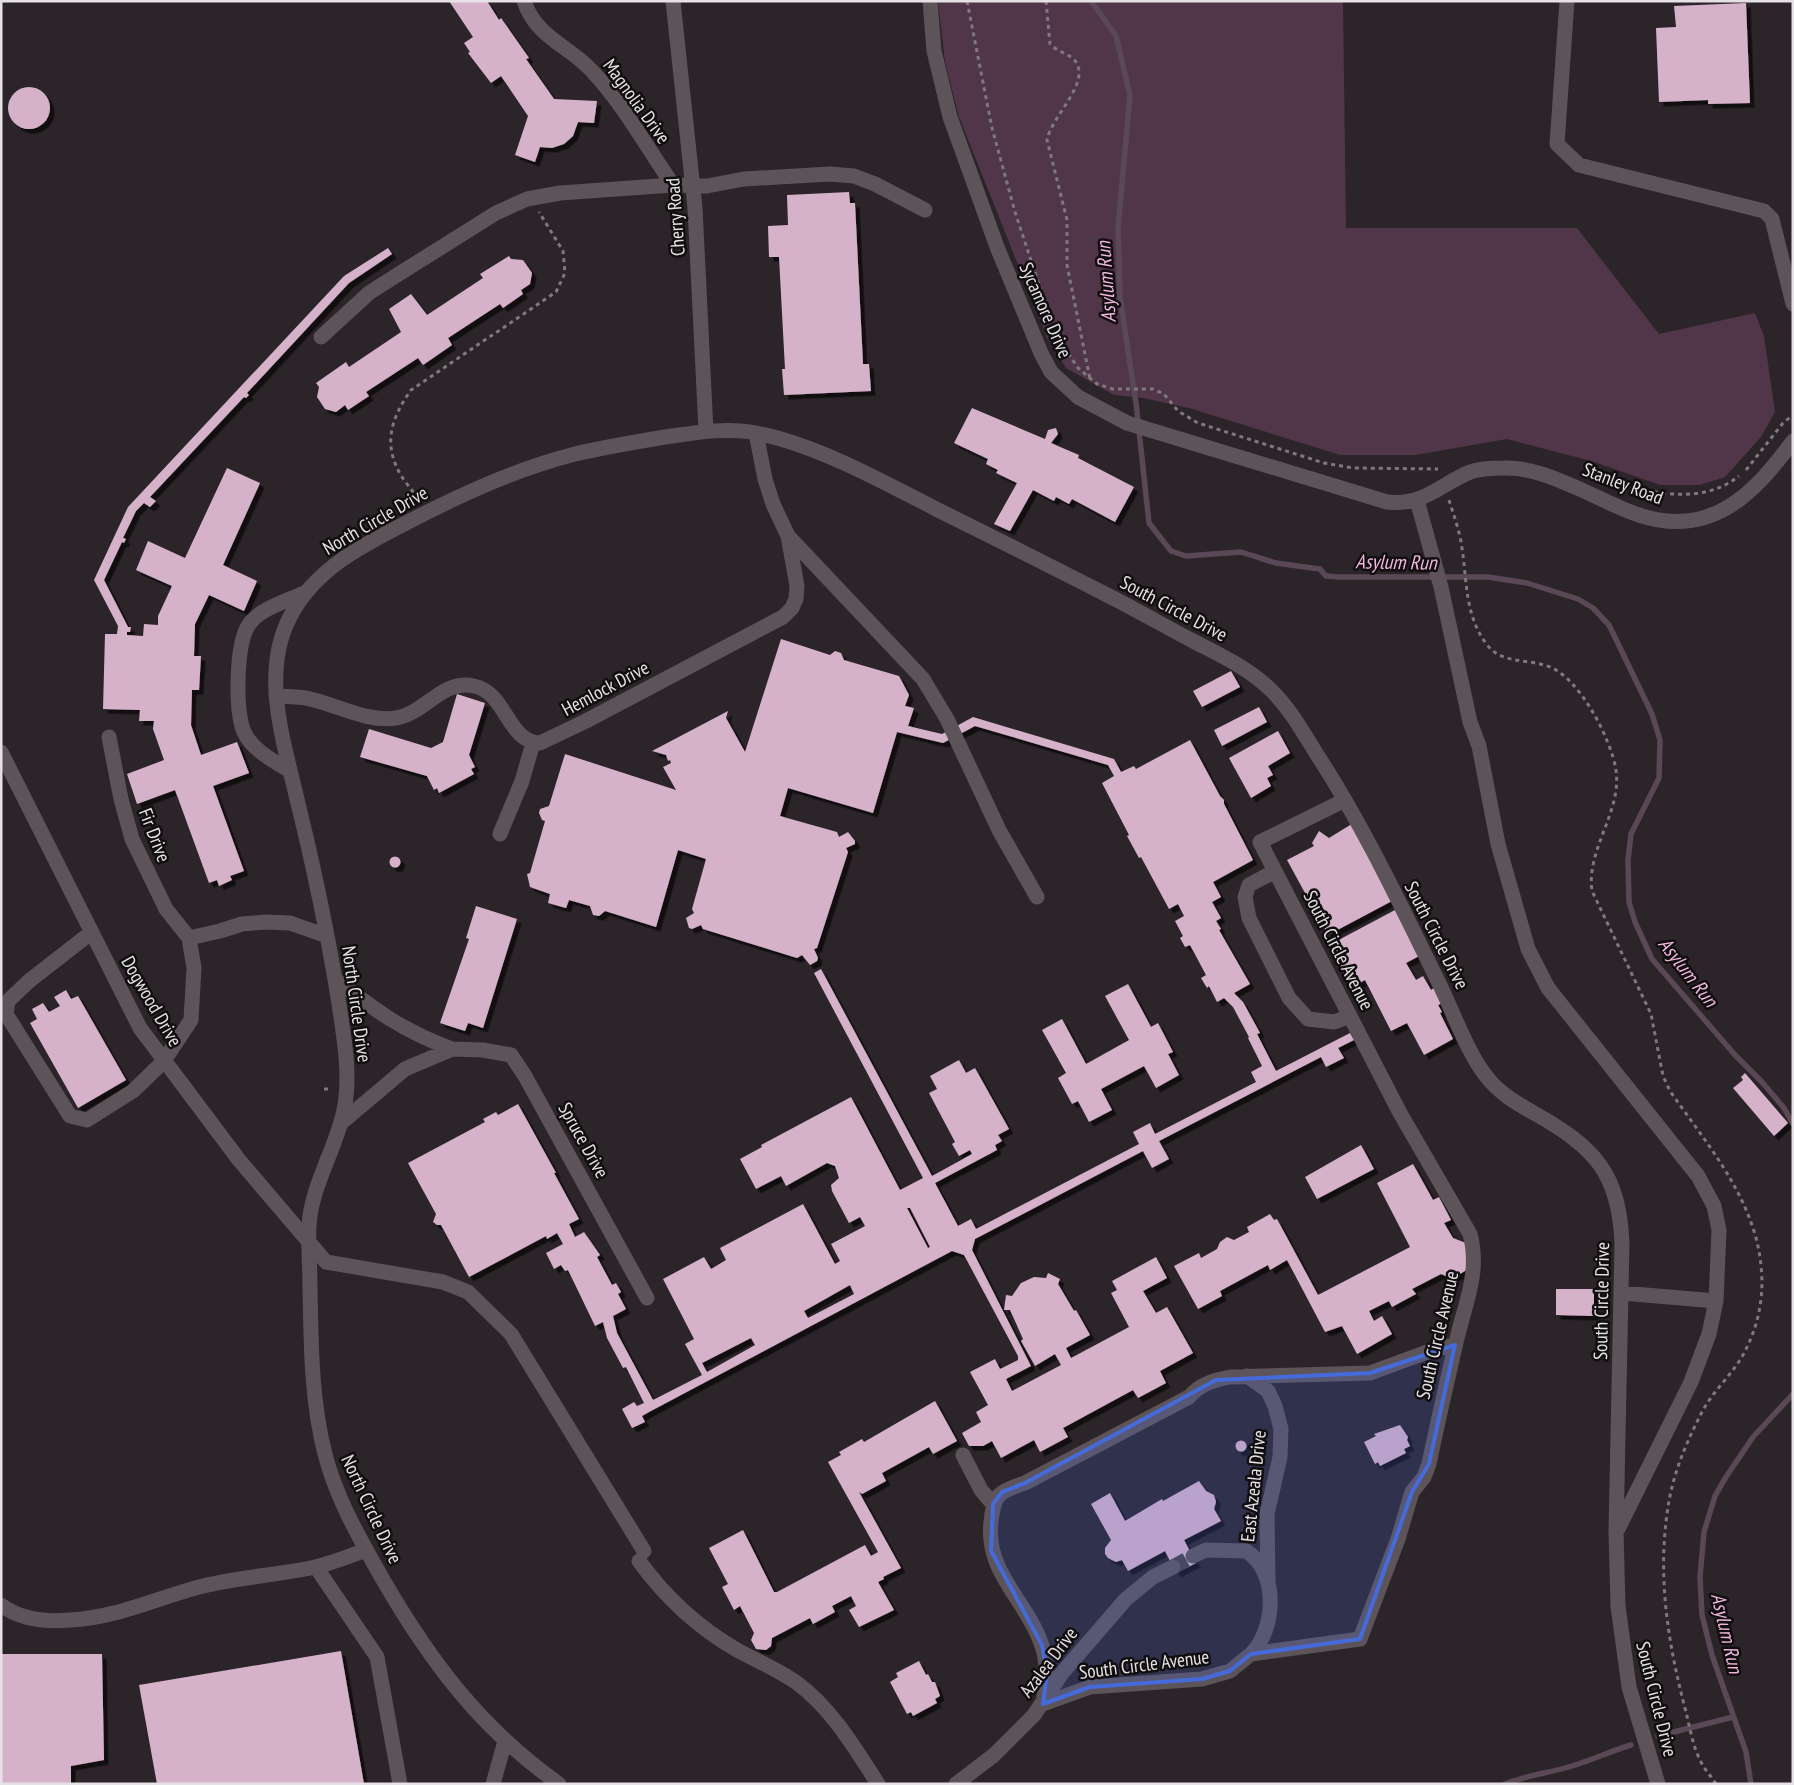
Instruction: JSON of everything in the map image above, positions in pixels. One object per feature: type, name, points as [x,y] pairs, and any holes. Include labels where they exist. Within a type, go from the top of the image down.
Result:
[{"type":"street","name":"Magnolia Drive","points":[[524,1],[532,18],[544,33],[583,62],[604,86],[673,185]]},
{"type":"street","name":"Cherry Road","points":[[673,1],[693,186],[706,431]]},
{"type":"street","name":"Sycamore Drive","points":[[930,1],[934,51],[950,117],[997,247],[1041,353],[1051,372],[1078,398],[1127,422],[1372,498],[1399,503],[1417,500],[1446,490]]},
{"type":"street","points":[[1567,1],[1557,144],[1579,165],[1764,211],[1772,219],[1793,304]]},
{"type":"street","points":[[321,337],[369,293],[496,213],[527,199],[560,193],[673,185],[707,186],[744,179],[838,175],[854,176],[875,184],[925,210]]},
{"type":"street","name":"South Circle Drive","points":[[706,431],[756,433],[820,454],[876,478],[1045,563],[1236,664],[1256,677],[1285,706],[1345,800],[1406,916],[1481,1069],[1494,1086],[1511,1100],[1554,1124],[1584,1148],[1603,1167],[1618,1201],[1622,1230],[1616,1532],[1618,1606],[1625,1664],[1637,1717],[1658,1784]]},
{"type":"street","name":"North Circle Drive","points":[[559,1784],[505,1742],[469,1706],[430,1655],[366,1550],[338,1493],[325,1454],[320,1428],[311,1330],[310,1215],[341,1123],[347,1090],[347,1072],[335,979],[327,936],[279,721],[276,696],[277,664],[283,631],[298,603],[326,571],[344,557],[427,512],[492,482],[562,458],[706,431]]},
{"type":"street","name":"Hemlock Drive","points":[[533,743],[546,741],[586,721],[783,618],[792,608],[796,599],[797,586],[788,536],[773,504],[765,479],[756,433]]},
{"type":"street","name":"Stanley Road","points":[[1446,490],[1478,470],[1520,469],[1565,482],[1640,515],[1669,521],[1695,521],[1722,511],[1750,493],[1793,441]]},
{"type":"street","points":[[1417,500],[1441,587],[1470,722],[1479,746],[1498,844],[1528,949],[1548,988],[1698,1176],[1714,1206],[1719,1230],[1716,1301],[1705,1349],[1691,1382],[1616,1532]]},
{"type":"street","points":[[788,536],[923,679],[947,719],[1000,830],[1037,897]]},
{"type":"street","points":[[290,771],[256,747],[244,732],[240,714],[239,684],[241,658],[248,626],[264,612],[306,592]]},
{"type":"street","points":[[276,696],[313,699],[360,715],[391,718],[421,708],[453,686],[477,686],[495,698],[518,733],[533,743],[522,781],[500,834]]},
{"type":"street","name":"Fir Drive","points":[[92,932],[29,981],[8,1001],[6,1014],[70,1116],[87,1120],[133,1091],[164,1062],[191,1020],[194,968],[189,938],[166,909],[132,839],[121,798],[109,737]]},
{"type":"street","name":"Dogwood Drive","points":[[1,752],[140,1028],[239,1160],[326,1262],[443,1282],[468,1292],[485,1306],[511,1334],[642,1556],[660,1590],[686,1615],[735,1648],[796,1682],[820,1703],[878,1784]]},
{"type":"street","name":"South Circle Avenue","points":[[1043,1704],[1090,1687],[1185,1682],[1212,1677],[1230,1671],[1251,1654],[1360,1639],[1398,1539],[1412,1492],[1424,1477],[1429,1464],[1455,1345],[1473,1275],[1474,1252],[1470,1234],[1400,1113],[1260,842],[1345,800]]},
{"type":"street","points":[[1275,871],[1249,885],[1245,897],[1249,918],[1285,990],[1308,1019],[1334,1022],[1350,1016]]},
{"type":"street","points":[[189,938],[242,924],[266,922],[290,924],[327,936]]},
{"type":"street","name":"Spruce Drive","points":[[335,979],[394,1022],[418,1036],[452,1049],[483,1050],[511,1055],[647,1298]]},
{"type":"street","name":"Spruce Drive","points":[[341,1123],[405,1069],[452,1049]]},
{"type":"street","points":[[1622,1293],[1716,1301]]},
{"type":"street","points":[[1043,1704],[1047,1673],[1042,1645],[1032,1623],[1004,1581],[991,1551],[990,1531],[993,1504],[1002,1492],[1025,1483],[1180,1401],[1203,1384],[1230,1376],[1370,1373],[1438,1348],[1455,1345]]},
{"type":"street","name":"East Azeala Drive","points":[[1247,1376],[1268,1391],[1275,1406],[1281,1429],[1280,1457],[1267,1514],[1268,1582]]},
{"type":"street","points":[[963,1455],[981,1490],[993,1504]]},
{"type":"street","points":[[1,1606],[8,1611],[41,1621],[72,1620],[142,1606],[184,1591],[225,1581],[316,1567],[366,1550]]},
{"type":"street","points":[[1193,1556],[1206,1550],[1246,1551],[1261,1565],[1268,1582],[1269,1608],[1266,1630],[1258,1647],[1251,1654]]},
{"type":"street","points":[[316,1567],[377,1657],[400,1784]]},
{"type":"street","name":"Azalea Drive","points":[[956,1784],[994,1755],[1043,1704],[1062,1673],[1116,1608],[1138,1588],[1173,1567]]},
{"type":"street","points":[[493,1784],[505,1742]]},
{"type":"path","points":[[967,1],[996,144],[1030,260],[1045,303],[1064,347],[1078,368],[1090,380],[1113,389],[1142,388],[1159,391],[1178,411],[1198,423],[1324,462],[1353,468],[1384,470],[1436,470],[1444,466]]},
{"type":"path","points":[[1046,1],[1050,44],[1055,49],[1073,58],[1079,70],[1076,87],[1049,130],[1047,140],[1067,220],[1067,265],[1090,380]]},
{"type":"path","points":[[427,512],[401,476],[391,451],[391,429],[400,405],[411,390],[556,292],[565,273],[563,251],[538,211],[527,199]]},
{"type":"path","points":[[1576,469],[1651,491],[1682,494],[1706,492],[1725,486],[1744,472],[1783,422],[1793,415]]},
{"type":"path","points":[[1446,490],[1462,547],[1465,588]]},
{"type":"path","points":[[1688,1720],[1700,1762],[1716,1784]]},
{"type":"highlighted area","points":[[1455,1345],[1429,1464],[1412,1492],[1360,1639],[1251,1654],[1230,1671],[1202,1679],[1090,1687],[1043,1704],[1047,1673],[1042,1645],[991,1551],[993,1504],[1002,1492],[1025,1483],[1216,1380],[1370,1373]]},
{"type":"shaded area","points":[[938,1],[1343,1],[1346,228],[1577,228],[1659,334],[1755,313],[1764,336],[1775,412],[1761,437],[1725,477],[1700,485],[1660,485],[1591,461],[1507,439],[1416,455],[1340,455],[1189,408],[1143,398],[1114,395],[1066,368],[1048,340],[959,117],[945,62]]},
{"type":"building","points":[[449,1],[487,1],[499,20],[501,18],[529,58],[526,59],[554,99],[597,101],[594,123],[578,122],[573,136],[564,144],[552,148],[540,147],[535,162],[515,155],[528,116],[501,76],[491,83],[468,53],[470,52],[464,43],[473,37]]},
{"type":"building","points":[[1746,3],[1750,103],[1708,104],[1708,100],[1659,102],[1656,28],[1676,27],[1674,6]]},
{"type":"building","points":[[33,87],[41,90],[47,96],[50,108],[47,120],[41,126],[25,129],[17,126],[11,120],[8,104],[11,96],[17,90]]},
{"type":"building","points":[[849,192],[850,203],[855,203],[863,364],[869,364],[871,391],[784,395],[782,369],[785,369],[779,257],[769,257],[768,226],[788,225],[787,195]]},
{"type":"building","points":[[388,248],[392,254],[349,283],[247,393],[249,395],[246,398],[244,397],[150,497],[156,501],[150,507],[144,503],[136,511],[123,538],[126,539],[124,543],[122,542],[104,580],[128,627],[131,627],[127,635],[143,636],[144,624],[158,625],[158,616],[172,586],[136,570],[148,541],[185,558],[227,468],[260,483],[223,565],[257,581],[244,611],[209,595],[195,624],[194,656],[201,656],[199,690],[192,690],[191,725],[201,755],[237,742],[249,773],[213,786],[244,871],[230,876],[232,880],[219,886],[217,880],[209,883],[175,790],[137,804],[127,774],[164,760],[153,729],[154,721],[139,721],[140,710],[103,709],[105,634],[117,634],[118,626],[94,580],[128,507],[344,276]]},
{"type":"building","points":[[509,256],[511,259],[523,260],[532,273],[530,284],[521,290],[523,294],[503,308],[500,304],[448,338],[452,345],[423,365],[418,358],[366,392],[369,396],[348,410],[345,405],[336,412],[325,409],[317,397],[319,387],[316,383],[346,362],[349,367],[401,332],[389,309],[411,294],[427,315],[483,278],[480,274]]},
{"type":"building","points":[[972,408],[1045,439],[1048,430],[1056,428],[1058,434],[1051,443],[1079,455],[1078,458],[1134,487],[1115,522],[1072,499],[1069,504],[1056,497],[1054,501],[1033,490],[1010,531],[994,524],[1017,483],[996,473],[998,470],[986,464],[988,459],[954,443]]},
{"type":"building","points":[[781,639],[830,655],[835,651],[841,653],[844,660],[899,676],[909,695],[905,706],[914,708],[908,726],[942,734],[973,717],[1114,759],[1121,772],[1134,766],[1136,769],[1190,740],[1220,796],[1224,800],[1224,804],[1253,860],[1213,882],[1221,897],[1212,902],[1221,918],[1216,921],[1221,929],[1219,930],[1250,984],[1234,993],[1243,1002],[1260,1033],[1257,1034],[1276,1071],[1350,1033],[1354,1040],[1338,1048],[1344,1058],[1326,1067],[1321,1057],[1159,1141],[1169,1159],[1152,1168],[1143,1151],[975,1239],[972,1250],[1031,1366],[1006,1379],[1012,1391],[1061,1365],[1055,1354],[1035,1366],[1021,1341],[1023,1339],[1010,1310],[1004,1310],[1006,1295],[1012,1296],[1021,1283],[1034,1277],[1046,1278],[1048,1273],[1060,1279],[1058,1284],[1090,1335],[1066,1348],[1071,1358],[1129,1327],[1111,1293],[1117,1290],[1112,1281],[1156,1257],[1167,1278],[1143,1291],[1156,1313],[1167,1307],[1193,1353],[1160,1371],[1166,1383],[1138,1398],[1133,1390],[1063,1428],[1068,1437],[1040,1452],[1034,1440],[1001,1458],[992,1441],[983,1446],[969,1446],[962,1433],[981,1422],[976,1412],[988,1405],[970,1372],[995,1359],[1000,1369],[1018,1360],[1018,1356],[964,1255],[952,1251],[649,1412],[642,1416],[645,1422],[632,1428],[622,1409],[634,1402],[637,1406],[644,1403],[626,1367],[623,1368],[607,1338],[603,1322],[595,1326],[568,1270],[565,1271],[561,1265],[554,1269],[546,1253],[563,1244],[557,1233],[547,1239],[546,1236],[469,1277],[441,1225],[433,1222],[436,1214],[408,1163],[485,1122],[483,1119],[496,1112],[498,1115],[518,1104],[579,1219],[569,1224],[575,1237],[584,1232],[600,1255],[597,1257],[612,1285],[616,1283],[621,1292],[618,1294],[626,1309],[613,1316],[617,1333],[653,1400],[702,1375],[685,1344],[694,1339],[663,1279],[704,1257],[711,1269],[726,1260],[720,1248],[803,1204],[835,1264],[840,1261],[831,1244],[865,1226],[860,1217],[849,1223],[832,1191],[831,1185],[839,1178],[835,1166],[827,1163],[786,1186],[781,1176],[756,1189],[740,1159],[762,1147],[761,1145],[851,1097],[900,1190],[923,1178],[814,973],[821,969],[932,1176],[972,1154],[970,1150],[959,1156],[952,1144],[955,1142],[929,1093],[937,1089],[930,1076],[959,1060],[966,1073],[975,1068],[1009,1129],[998,1135],[1002,1141],[995,1145],[997,1150],[935,1183],[958,1226],[971,1219],[976,1229],[1139,1144],[1133,1132],[1150,1123],[1155,1134],[1256,1082],[1251,1072],[1262,1066],[1249,1037],[1233,1007],[1224,998],[1217,1002],[1209,986],[1207,988],[1201,978],[1206,975],[1190,945],[1185,947],[1180,938],[1183,936],[1175,921],[1184,916],[1178,904],[1169,909],[1141,857],[1139,858],[1127,836],[1129,835],[1102,783],[1114,776],[1108,765],[975,726],[943,743],[897,732],[873,813],[788,788],[780,816],[837,832],[839,837],[848,832],[855,841],[855,844],[846,848],[848,852],[817,948],[814,949],[818,958],[817,961],[810,965],[802,955],[797,958],[703,929],[701,925],[692,929],[689,928],[686,918],[694,913],[692,909],[706,859],[678,850],[656,927],[605,911],[599,916],[593,915],[590,906],[569,900],[566,908],[548,903],[550,894],[530,887],[527,874],[530,873],[545,821],[542,820],[539,813],[540,809],[549,806],[565,754],[676,790],[663,767],[671,763],[670,760],[668,761],[666,755],[652,751],[728,711],[726,718],[745,752]],"holes":[[[907,1208],[910,1208],[930,1247],[928,1248]],[[850,1285],[854,1294],[808,1318],[804,1311]],[[751,1338],[755,1345],[707,1372],[702,1363]]]},
{"type":"building","points":[[1231,671],[1240,687],[1202,707],[1193,691]]},
{"type":"building","points":[[457,694],[485,703],[469,755],[475,767],[471,769],[474,774],[439,793],[437,788],[434,790],[427,776],[360,757],[369,729],[431,748],[443,742]]},
{"type":"building","points":[[1259,707],[1267,722],[1222,746],[1214,730]]},
{"type":"building","points":[[1278,731],[1290,753],[1268,766],[1273,775],[1267,778],[1271,786],[1251,798],[1229,758]]},
{"type":"building","points":[[1355,822],[1392,901],[1328,935],[1287,860],[1314,846],[1312,843],[1319,831],[1329,838]]},
{"type":"building","points":[[395,856],[401,862],[395,868],[389,862]]},
{"type":"building","points":[[476,906],[517,919],[483,1028],[468,1023],[465,1031],[440,1023],[469,939],[466,938]]},
{"type":"building","points":[[1395,910],[1421,955],[1406,963],[1416,980],[1423,976],[1431,990],[1434,988],[1443,1003],[1438,1005],[1442,1012],[1440,1013],[1453,1039],[1424,1055],[1407,1023],[1391,1031],[1365,980],[1354,986],[1349,978],[1347,980],[1331,944]]},
{"type":"building","points":[[1128,984],[1151,1027],[1158,1023],[1173,1052],[1168,1054],[1179,1075],[1156,1088],[1144,1066],[1101,1089],[1112,1110],[1089,1122],[1078,1101],[1072,1104],[1058,1078],[1066,1073],[1042,1030],[1062,1019],[1086,1064],[1129,1040],[1105,996]]},
{"type":"building","points":[[66,990],[71,999],[78,996],[126,1080],[78,1108],[30,1023],[37,1019],[32,1009],[43,1003],[49,1012],[60,1006],[54,997]]},
{"type":"building","points":[[1745,1073],[1788,1123],[1774,1136],[1733,1088],[1743,1080],[1741,1077]]},
{"type":"building","points":[[1361,1145],[1374,1169],[1317,1199],[1305,1177]]},
{"type":"building","points":[[1413,1164],[1433,1200],[1439,1197],[1451,1220],[1444,1223],[1453,1238],[1466,1243],[1468,1269],[1457,1276],[1448,1277],[1441,1274],[1412,1289],[1416,1294],[1392,1307],[1389,1301],[1369,1311],[1374,1321],[1382,1316],[1392,1334],[1357,1354],[1342,1326],[1325,1332],[1287,1260],[1270,1270],[1268,1265],[1220,1291],[1222,1296],[1198,1309],[1174,1266],[1199,1253],[1201,1258],[1217,1249],[1220,1242],[1227,1237],[1234,1240],[1249,1232],[1247,1227],[1270,1214],[1274,1220],[1277,1219],[1318,1295],[1410,1247],[1377,1183]]},
{"type":"building","points":[[1556,1289],[1594,1289],[1594,1316],[1556,1315]]},
{"type":"building","points":[[935,1401],[957,1441],[933,1454],[929,1447],[882,1473],[886,1481],[862,1494],[859,1492],[901,1568],[883,1577],[884,1579],[878,1582],[894,1610],[859,1627],[849,1610],[856,1606],[851,1596],[832,1606],[835,1612],[813,1624],[810,1618],[772,1638],[771,1646],[766,1650],[756,1649],[751,1640],[754,1633],[740,1606],[734,1610],[722,1587],[728,1584],[709,1548],[743,1530],[774,1592],[865,1545],[871,1556],[878,1552],[828,1462],[841,1455],[839,1452],[862,1439],[864,1442]]},
{"type":"building","points":[[1400,1425],[1408,1437],[1407,1440],[1410,1446],[1404,1449],[1406,1453],[1380,1466],[1378,1462],[1375,1464],[1364,1442],[1376,1436],[1374,1434]]},
{"type":"building","points":[[1241,1440],[1247,1446],[1241,1452],[1235,1446]]},
{"type":"building","points":[[1199,1481],[1206,1491],[1214,1495],[1216,1502],[1214,1509],[1221,1521],[1184,1540],[1196,1563],[1176,1573],[1165,1551],[1128,1571],[1122,1560],[1116,1562],[1108,1558],[1105,1554],[1105,1548],[1111,1540],[1091,1504],[1110,1493],[1125,1521],[1162,1499],[1163,1501]]},
{"type":"building","points":[[341,1651],[364,1784],[157,1784],[139,1685]]},
{"type":"building","points":[[1,1654],[102,1654],[104,1760],[71,1766],[71,1784],[1,1784]]},
{"type":"building","points":[[919,1661],[926,1675],[928,1674],[932,1682],[935,1682],[940,1696],[935,1699],[937,1703],[913,1716],[911,1712],[907,1714],[890,1682],[898,1677],[896,1673]]},
{"type":"waterway","name":"Asylum Run","points":[[1091,1],[1116,36],[1130,95],[1118,228],[1120,297],[1136,403],[1149,523],[1171,551],[1186,556],[1241,552],[1276,563],[1320,569],[1326,576],[1338,577],[1488,577],[1527,583],[1578,599],[1593,608],[1609,625],[1652,714],[1660,740],[1659,778],[1631,834],[1628,860],[1629,902],[1635,922],[1652,959],[1735,1055],[1762,1082],[1784,1108],[1793,1124]]},
{"type":"waterway","name":"Asylum Run","points":[[1751,1784],[1746,1752],[1712,1655],[1702,1615],[1700,1577],[1704,1532],[1715,1496],[1726,1477],[1753,1437],[1793,1394]]},
{"type":"waterway","points":[[1658,1736],[1733,1717]]},
{"type":"waterway","points":[[1505,1784],[1572,1766],[1631,1745]]},
{"type":"tunnel","points":[[1173,1567],[1193,1556]]}]
